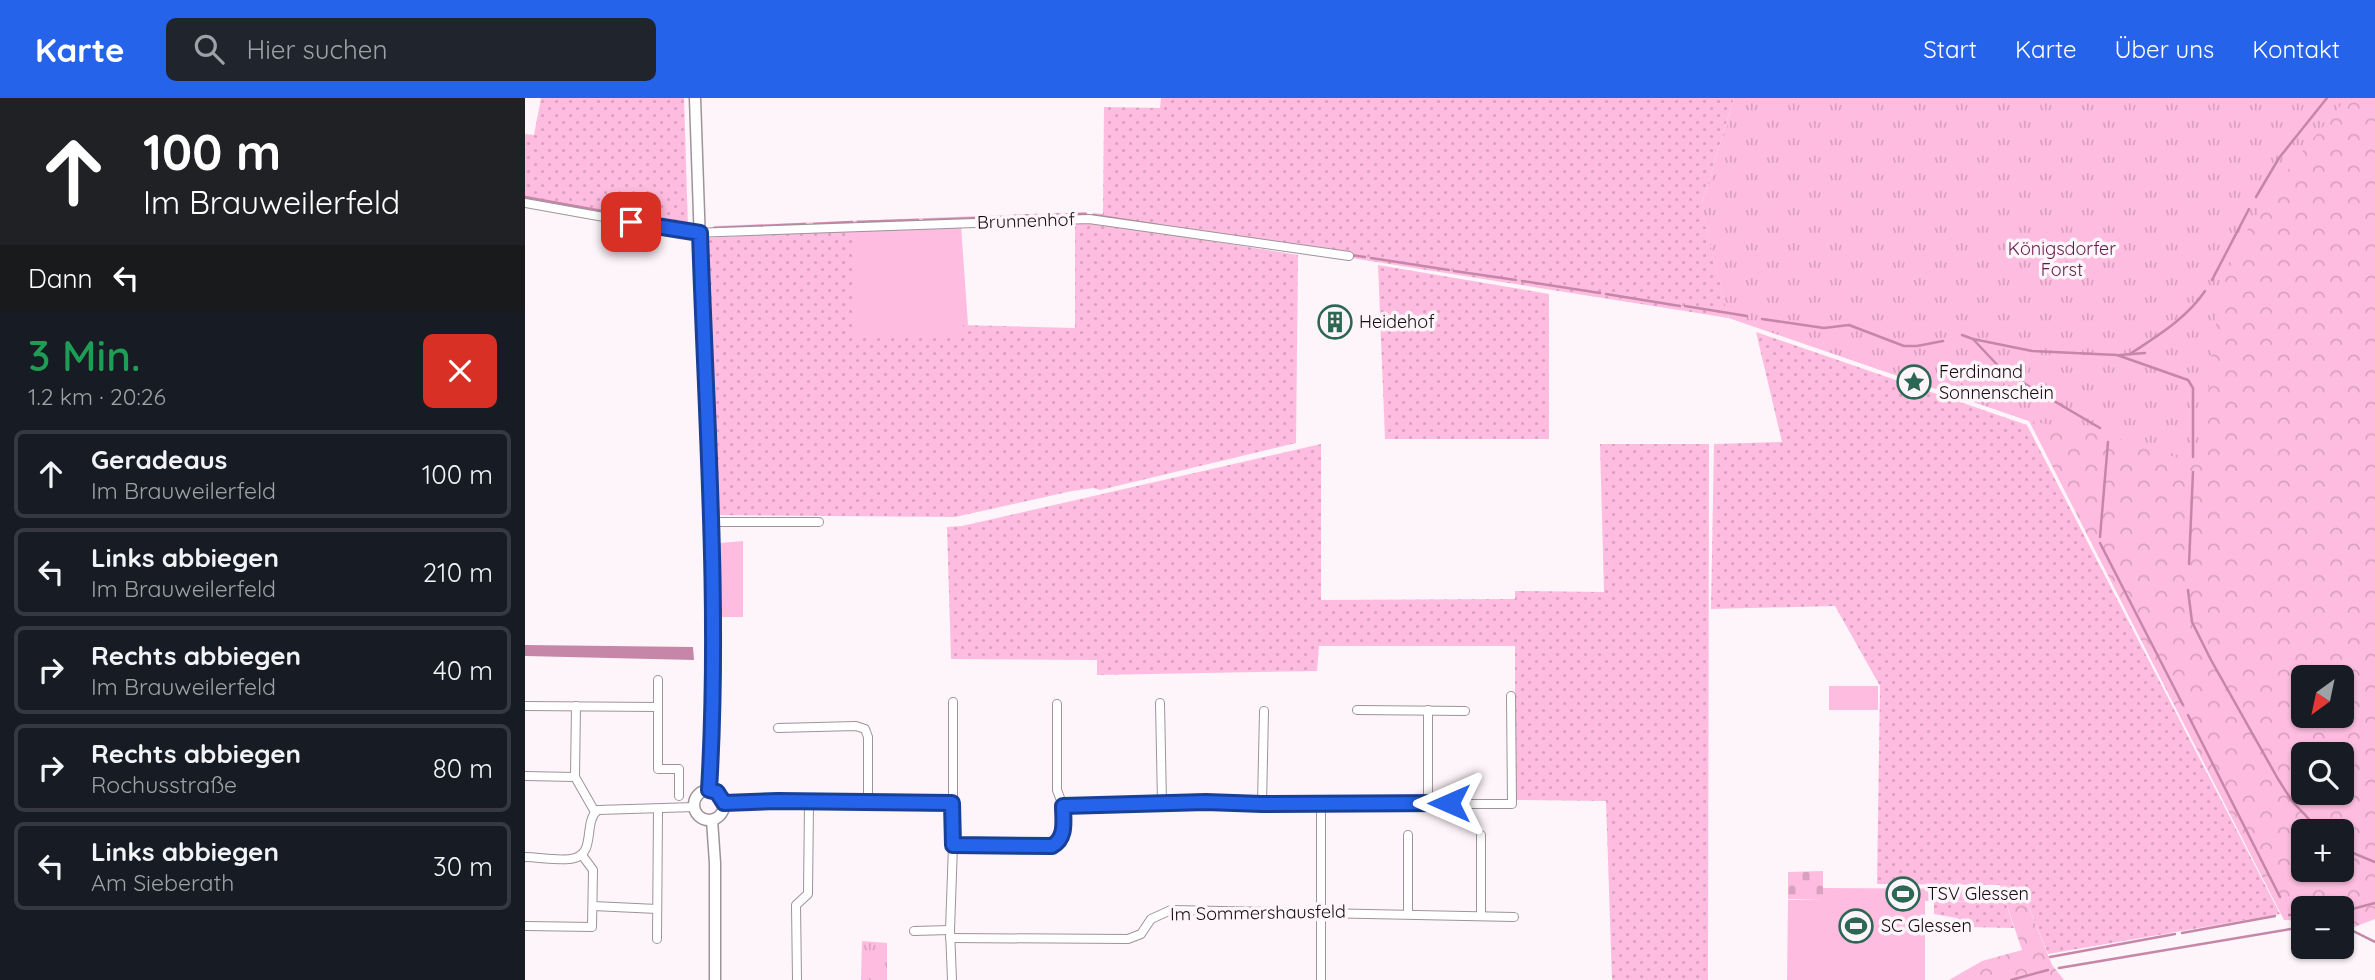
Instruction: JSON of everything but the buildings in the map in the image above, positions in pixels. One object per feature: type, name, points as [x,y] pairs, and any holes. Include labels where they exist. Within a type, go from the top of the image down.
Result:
[{"type":"main road","points":[[695,98],[710,522],[713,735],[709,790]]},
{"type":"main road","points":[[709,790],[717,792],[724,803],[723,812],[712,820],[699,816],[695,807],[698,795],[709,790]]},
{"type":"main road","points":[[712,820],[715,863],[715,980]]},
{"type":"street","name":"Brunnenhof","points":[[525,203],[700,233],[1089,219],[1349,256]]},
{"type":"street","points":[[710,522],[819,522]]},
{"type":"street","points":[[658,680],[658,769],[679,769],[679,796]]},
{"type":"street","points":[[1063,806],[1162,803],[1512,804],[1511,696]]},
{"type":"street","points":[[952,980],[950,934],[953,702]]},
{"type":"street","points":[[1160,703],[1162,803]]},
{"type":"street","points":[[953,845],[1052,846],[1058,843],[1063,834],[1063,806],[1057,790],[1057,704]]},
{"type":"street","points":[[525,706],[658,707]]},
{"type":"street","points":[[576,706],[575,777],[595,812]]},
{"type":"street","points":[[1357,710],[1465,711]]},
{"type":"street","points":[[1428,710],[1428,802]]},
{"type":"street","points":[[1262,804],[1263,711]]},
{"type":"street","points":[[778,728],[856,726],[865,729],[868,737],[868,802]]},
{"type":"street","points":[[525,776],[575,777]]},
{"type":"street","points":[[797,980],[796,905],[808,894],[809,802]]},
{"type":"street","points":[[724,803],[952,803]]},
{"type":"street","points":[[1321,804],[1321,980]]},
{"type":"street","points":[[525,857],[573,859],[582,855],[591,817],[602,809],[658,810],[695,807]]},
{"type":"street","points":[[657,939],[658,810]]},
{"type":"street","points":[[1408,835],[1408,914]]},
{"type":"street","points":[[1481,835],[1481,915]]},
{"type":"street","points":[[526,926],[592,927],[593,870],[590,862],[582,855]]},
{"type":"street","points":[[593,906],[657,909]]},
{"type":"street","name":"Im Sommershausfeld","points":[[914,931],[1128,939],[1141,934],[1151,919],[1171,911],[1514,917]]},
{"type":"green space","points":[[541,98],[684,98],[688,229],[525,199],[525,134],[534,135]]},
{"type":"green space","points":[[1161,98],[1734,98],[1702,203],[1729,318],[1093,217],[1093,213],[1103,214],[1104,107],[1160,108]]},
{"type":"green space","points":[[1734,98],[2375,98],[2375,919],[2354,927],[2354,896],[2291,896],[2291,920],[2284,920],[2029,421],[1729,318],[1702,203]]},
{"type":"green space","name":"Königsdorfer Forst","points":[[1736,98],[2347,98],[2277,184],[2235,254],[2219,303],[2208,392],[2205,467],[2106,434],[2029,421],[1729,318],[1702,212]]},
{"type":"green space","points":[[1086,212],[1086,216],[714,229],[714,226]]},
{"type":"green space","points":[[1091,222],[1298,255],[1296,443],[1100,490],[1093,488],[1072,491],[955,517],[714,515],[705,238],[856,230],[856,336],[963,336],[963,325],[1075,328],[1075,223]]},
{"type":"green space","points":[[961,225],[968,325],[963,325],[963,336],[856,337],[856,230]]},
{"type":"green space","points":[[1378,265],[1549,294],[1549,439],[1385,439]]},
{"type":"green space","points":[[1756,332],[2027,425],[2280,914],[2048,954],[2021,888],[2000,885],[1877,884],[1880,686],[1835,606],[1711,609],[1714,444],[1782,442]]},
{"type":"green space","points":[[1321,444],[1321,600],[1515,599],[1515,591],[1604,592],[1600,444],[1709,444],[1708,980],[1612,980],[1606,801],[1515,800],[1515,646],[1319,646],[1317,671],[1097,675],[1097,660],[951,659],[947,527],[962,526]]},
{"type":"green space","points":[[743,541],[743,617],[721,617],[720,543]]},
{"type":"green space","points":[[1829,686],[1878,686],[1878,710],[1829,710]]},
{"type":"green space","points":[[1823,871],[1823,899],[1788,899],[1788,872]]},
{"type":"green space","points":[[2000,885],[2021,888],[2052,965],[2064,980],[1949,980],[1982,961],[2022,950]]},
{"type":"green space","name":"SC Glessen","points":[[1823,888],[2000,889],[2004,902],[1925,901],[1925,980],[1787,980],[1788,900],[1823,899]]},
{"type":"green space","points":[[1934,901],[2006,903],[2014,928],[1965,927],[1957,918],[1934,914]]},
{"type":"green space","points":[[862,941],[887,943],[887,980],[861,980]]},
{"type":"shaded area","points":[[525,645],[693,647],[694,660],[525,656]]},
{"type":"waterway","points":[[2256,197],[2279,158],[2327,98]]},
{"type":"waterway","points":[[525,197],[635,217]]},
{"type":"waterway","points":[[2212,280],[2249,209]]},
{"type":"waterway","points":[[1046,215],[1086,214]]},
{"type":"waterway","points":[[1014,216],[1038,215]]},
{"type":"waterway","points":[[1093,215],[1158,225]]},
{"type":"waterway","points":[[924,220],[1008,217]]},
{"type":"waterway","points":[[641,219],[688,227]]},
{"type":"waterway","points":[[858,222],[918,220]]},
{"type":"waterway","points":[[814,224],[852,222]]},
{"type":"waterway","points":[[714,228],[805,224]]},
{"type":"waterway","points":[[1351,255],[1365,257]]},
{"type":"waterway","points":[[1371,258],[1449,270]]},
{"type":"waterway","points":[[1454,271],[1516,280]]},
{"type":"waterway","points":[[1522,281],[1600,293]]},
{"type":"waterway","points":[[2130,354],[2180,318],[2205,291]]},
{"type":"waterway","points":[[1606,294],[1680,306]]},
{"type":"waterway","points":[[1685,306],[1747,316]]},
{"type":"waterway","points":[[1762,319],[1824,328],[1849,325],[1904,346],[1943,341]]},
{"type":"waterway","points":[[1962,335],[1973,339],[2003,371],[2100,428]]},
{"type":"waterway","points":[[1973,339],[2032,351],[2117,355],[2188,380],[2193,388],[2193,457]]},
{"type":"waterway","points":[[2120,355],[2145,353]]},
{"type":"waterway","points":[[2100,537],[2108,442]]},
{"type":"waterway","points":[[2189,564],[2193,472]]},
{"type":"waterway","points":[[2100,543],[2183,705]]},
{"type":"waterway","points":[[2188,590],[2192,622],[2211,660],[2278,779],[2292,801],[2309,819]]},
{"type":"waterway","points":[[2188,715],[2280,897]]},
{"type":"waterway","points":[[2354,853],[2375,862]]},
{"type":"waterway","points":[[2354,909],[2375,903]]},
{"type":"waterway","points":[[2182,933],[2275,916]]},
{"type":"waterway","points":[[2059,968],[2291,929]]},
{"type":"waterway","points":[[2354,932],[2375,942]]},
{"type":"waterway","points":[[2050,957],[2175,934]]},
{"type":"waterway","points":[[2011,980],[2048,970]]},
{"type":"place","name":"Heidehof","points":[[1335,322]]},
{"type":"place","name":"Ferdinand Sonnenschein","points":[[1914,382]]},
{"type":"place","name":"TSV Glessen","points":[[1903,894]]},
{"type":"place","name":"SC Glessen","points":[[1856,926]]},
{"type":"route","points":[[631,222],[700,233],[711,563],[713,735],[709,790],[721,795],[724,803],[952,803],[953,845],[1052,846],[1058,843],[1063,834],[1063,806],[1206,802],[1449,803]]}]
